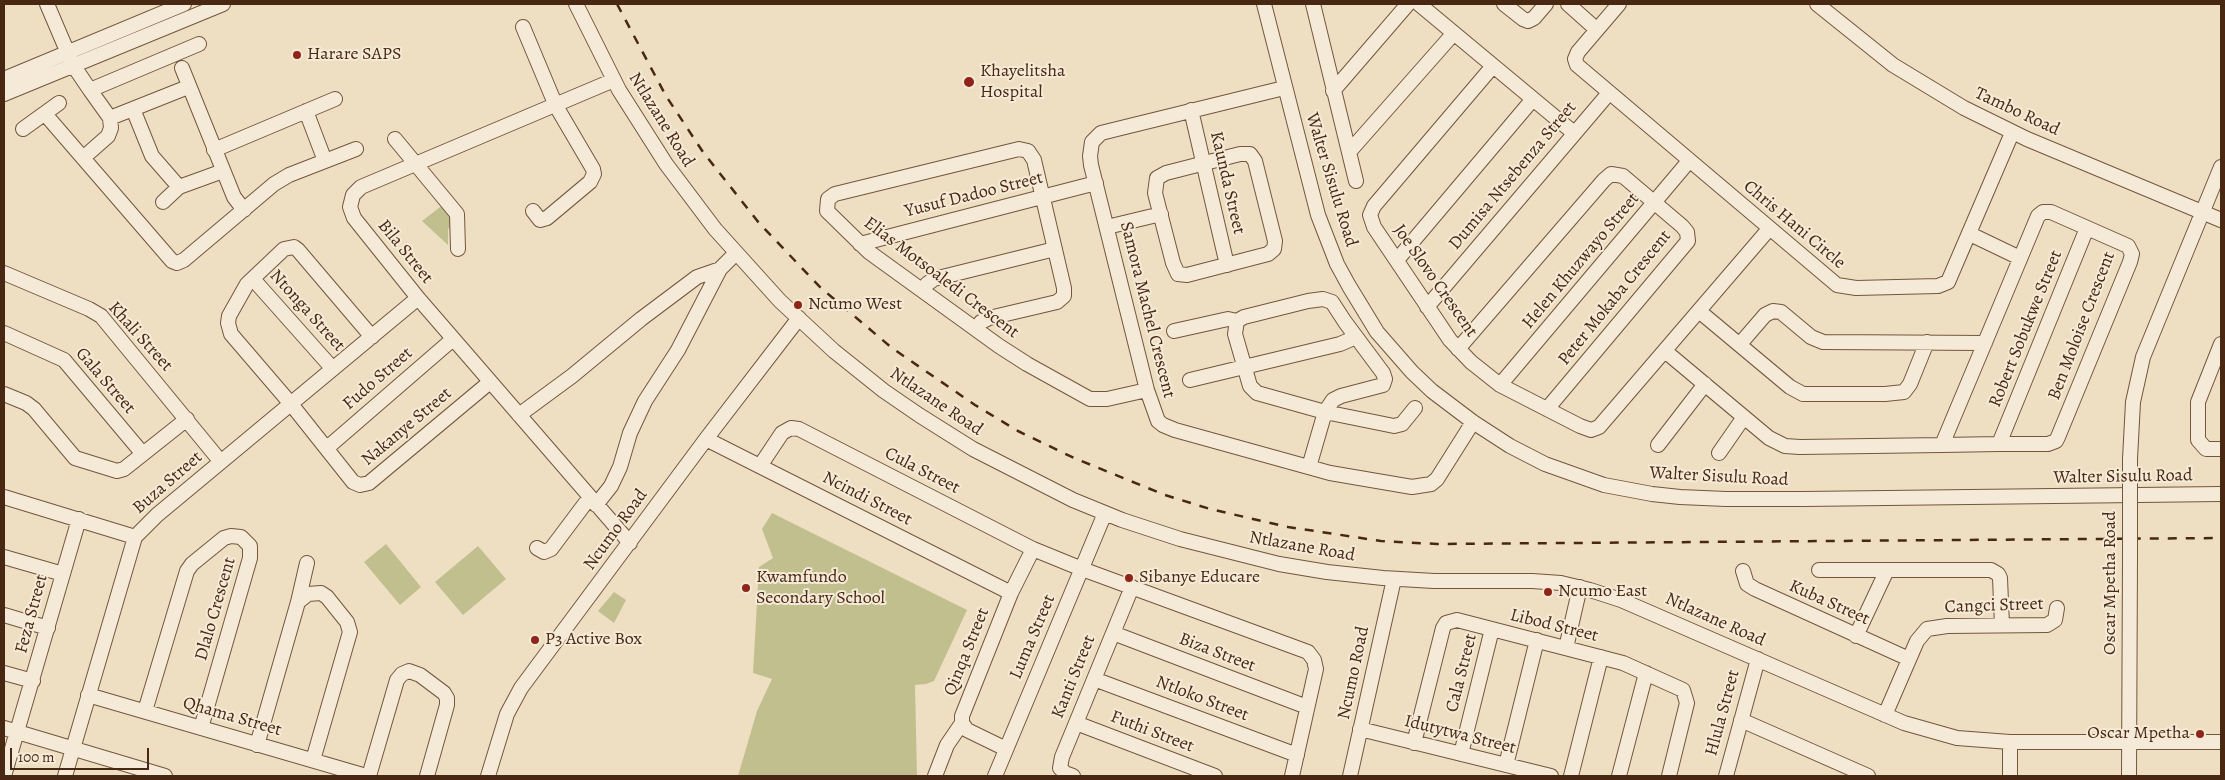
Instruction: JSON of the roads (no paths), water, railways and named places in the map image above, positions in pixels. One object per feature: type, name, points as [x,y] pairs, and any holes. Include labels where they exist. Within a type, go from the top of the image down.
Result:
[{"type":"street","points":[[47,4],[70,59],[110,118],[111,128],[108,136],[83,158]]},
{"type":"street","points":[[4,94],[70,59],[184,4]]},
{"type":"street","points":[[4,79],[70,59],[223,4]]},
{"type":"street","name":"Ntlazane Road","points":[[576,4],[614,80],[664,162],[693,202],[736,253],[799,318],[834,351],[884,390],[954,438],[1012,471],[1104,513],[1170,536],[1241,556],[1327,572],[1394,578],[1532,581],[1580,587],[1622,600],[1885,716],[1915,728],[1952,737],[2010,742],[2221,742]]},
{"type":"street","name":"Walter Sisulu Road","points":[[1264,4],[1318,215],[1337,264],[1377,332],[1395,354],[1432,391],[1472,422],[1510,446],[1545,464],[1604,484],[1652,494],[1726,499],[2221,494]]},
{"type":"street","points":[[1313,4],[1356,181]]},
{"type":"street","points":[[1333,92],[1408,4]]},
{"type":"street","points":[[1419,4],[1574,133]]},
{"type":"street","points":[[1504,4],[1528,21],[1534,18],[1546,4]]},
{"type":"street","points":[[1568,4],[1596,29]]},
{"type":"street","name":"Chris Hani Circle","points":[[1619,4],[1578,52],[1575,59],[1577,65],[1837,286],[1848,288],[1945,285],[1951,279],[2012,133]]},
{"type":"street","name":"Tambo Road","points":[[1818,4],[1884,59],[1913,79],[1964,108],[2012,133],[2221,220]]},
{"type":"street","points":[[523,27],[556,106],[594,169],[594,176],[590,182],[545,219],[540,220],[533,211]]},
{"type":"street","points":[[1349,152],[1454,33]]},
{"type":"street","points":[[90,90],[199,44]]},
{"type":"street","name":"Joe Slovo Crescent","points":[[1493,66],[1371,212],[1371,221],[1458,349],[1500,385],[1588,430],[1596,430],[1769,229]]},
{"type":"street","points":[[182,68],[223,171],[234,196],[244,210]]},
{"type":"street","name":"Bila Street","points":[[614,80],[361,187],[353,196],[350,207],[354,218],[418,298],[630,543]]},
{"type":"street","points":[[110,118],[188,87]]},
{"type":"street","name":"Samora Machel Crescent","points":[[1284,88],[1113,130],[1096,138],[1090,149],[1096,183],[1147,390],[1152,410],[1158,421],[1163,425],[1309,467],[1389,485],[1421,487],[1431,484],[1437,479],[1472,422]]},
{"type":"street","name":"Dumisa Ntsebenza Street","points":[[1428,307],[1609,93]]},
{"type":"street","points":[[214,150],[335,99]]},
{"type":"street","points":[[1397,260],[1533,99]]},
{"type":"street","points":[[23,129],[59,103]]},
{"type":"street","points":[[133,109],[152,156],[179,188]]},
{"type":"street","name":"Kaunda Street","points":[[1191,110],[1202,164],[1227,265]]},
{"type":"street","points":[[306,111],[325,161]]},
{"type":"street","points":[[45,114],[172,261],[178,263],[274,184],[289,175],[356,148]]},
{"type":"street","points":[[395,138],[456,214],[458,249]]},
{"type":"street","name":"Elias Motsoaledi Crescent","points":[[976,329],[981,322],[989,318],[1057,302],[1062,299],[1065,292],[1032,155],[1028,151],[1019,148],[835,194],[827,202],[827,211],[860,244],[976,329],[1027,364],[1090,399],[1107,399],[1147,390]]},
{"type":"street","points":[[1240,154],[1250,154],[1253,157],[1275,241],[1274,249],[1268,254],[1187,275],[1176,273],[1161,214],[1155,185],[1157,178],[1166,173],[1240,154]]},
{"type":"street","name":"Helen Khuzwayo Street","points":[[1500,385],[1689,161]]},
{"type":"street","name":"Oscar Mpetha Road","points":[[2129,776],[2130,459],[2133,402],[2141,366],[2221,167]]},
{"type":"street","points":[[163,202],[179,188],[223,171]]},
{"type":"street","name":"Peter Mokaba Crescent","points":[[1458,349],[1608,176],[1615,174],[1623,176],[1687,232],[1687,244],[1547,409]]},
{"type":"street","name":"Yusuf Dadoo Street","points":[[860,244],[1096,183]]},
{"type":"street","name":"Ben Moloise Crescent","points":[[1665,351],[1769,438],[1785,446],[1942,445],[1999,444],[2048,444],[2056,441],[2130,262],[2132,254],[2128,246],[2052,212],[2040,213],[1942,445]]},
{"type":"street","points":[[1108,227],[1161,214]]},
{"type":"street","name":"Robert Sobukwe Street","points":[[1999,444],[2087,228]]},
{"type":"street","points":[[1970,234],[2020,258]]},
{"type":"street","name":"Nakanye Street","points":[[372,337],[297,248],[284,248],[247,284],[230,316],[229,330],[353,482],[360,485],[367,484],[490,382]]},
{"type":"street","points":[[923,290],[929,281],[937,278],[1055,248]]},
{"type":"street","points":[[537,548],[544,552],[552,549],[593,501],[611,486],[620,467],[630,433],[645,401],[678,350],[720,269],[736,253]]},
{"type":"street","points":[[519,415],[572,376],[641,319],[698,277],[720,269]]},
{"type":"street","name":"Khali Street","points":[[4,273],[99,315],[188,419],[221,462]]},
{"type":"street","name":"Ntonga Street","points":[[253,279],[333,369]]},
{"type":"street","name":"Buza Street","points":[[65,776],[135,537],[158,515],[418,298]]},
{"type":"street","points":[[1174,331],[1228,319],[1237,321],[1244,317],[1323,299],[1332,302],[1383,373],[1385,380],[1382,385],[1333,400],[1326,412],[1309,467]]},
{"type":"street","points":[[1700,311],[1798,392],[1809,394],[1885,394],[1904,392],[1927,342]]},
{"type":"street","points":[[1740,344],[1765,315],[1773,311],[1781,312],[1811,337],[1823,342],[1985,343]]},
{"type":"street","name":"Ncumo Road","points":[[488,776],[507,714],[516,696],[706,439],[799,318]]},
{"type":"street","points":[[1237,321],[1235,334],[1244,367],[1250,386],[1257,393],[1326,412],[1394,426],[1402,424],[1415,408]]},
{"type":"street","name":"Gala Street","points":[[4,333],[64,360],[143,454]]},
{"type":"street","points":[[1190,380],[1340,344],[1356,337]]},
{"type":"street","name":"Fudo Street","points":[[327,448],[454,339]]},
{"type":"street","points":[[2221,344],[2198,402],[2198,440],[2206,449],[2221,449]]},
{"type":"street","points":[[1658,445],[1704,384]]},
{"type":"street","points":[[5,397],[31,406],[72,455],[82,461],[117,470],[124,469],[188,419]]},
{"type":"street","points":[[1719,453],[1744,417]]},
{"type":"street","name":"Cula Street","points":[[760,466],[782,432],[790,428],[799,429],[1033,549],[1082,569],[1308,652],[1314,660],[1316,669],[1292,776]]},
{"type":"street","name":"Ncindi Street","points":[[706,439],[1011,593]]},
{"type":"street","points":[[4,497],[135,537]]},
{"type":"street","name":"Luma Street","points":[[995,776],[1104,513]]},
{"type":"street","name":"Feza Street","points":[[4,776],[79,519]]},
{"type":"street","name":"Dlalo Crescent","points":[[146,712],[187,571],[192,564],[224,538],[231,536],[240,537],[250,546],[250,558],[201,728]]},
{"type":"street","name":"Qinqa Street","points":[[1006,749],[966,730],[962,723],[962,716],[1011,593],[1033,549]]},
{"type":"street","points":[[4,558],[63,574]]},
{"type":"street","points":[[257,745],[298,602],[307,563]]},
{"type":"street","points":[[1819,570],[1975,568],[1995,571],[2000,578],[2002,626]]},
{"type":"street","points":[[1856,636],[1887,570]]},
{"type":"street","name":"Kuba Street","points":[[1744,571],[1747,584],[1755,589],[1909,659]]},
{"type":"street","name":"Ncumo Road","points":[[1350,776],[1394,578]]},
{"type":"street","name":"Kanti Street","points":[[1073,776],[1062,771],[1060,764],[1132,587]]},
{"type":"street","points":[[1566,648],[1580,587]]},
{"type":"street","points":[[298,602],[312,593],[324,595],[344,618],[349,628],[313,760]]},
{"type":"street","name":"Cangci Street","points":[[1885,716],[1921,634],[1927,629],[1947,626],[2050,624],[2055,620],[2057,608]]},
{"type":"street","points":[[4,614],[48,628]]},
{"type":"street","name":"Libod Street","points":[[1414,743],[1443,628],[1446,623],[1456,620],[1623,663],[1684,690],[1687,703],[1669,776]]},
{"type":"street","name":"Cala Street","points":[[1461,754],[1492,629]]},
{"type":"street","name":"Biza Street","points":[[1113,633],[1307,707]]},
{"type":"street","points":[[1506,765],[1537,640]]},
{"type":"street","points":[[1571,776],[1601,657]]},
{"type":"street","name":"Hlula Street","points":[[1726,776],[1758,660]]},
{"type":"street","points":[[367,776],[397,680],[402,674],[409,672],[420,675],[444,693],[447,698],[447,706],[426,776]]},
{"type":"street","points":[[4,673],[33,681]]},
{"type":"street","points":[[1619,776],[1646,673]]},
{"type":"street","name":"Ntloko Street","points":[[1094,679],[1297,755]]},
{"type":"street","name":"Qhama Street","points":[[88,695],[367,776]]},
{"type":"street","points":[[1741,720],[1863,775]]},
{"type":"street","points":[[936,776],[950,740],[962,723]]},
{"type":"street","name":"Futhi Street","points":[[1076,723],[1215,776]]},
{"type":"street","points":[[4,728],[165,776]]},
{"type":"street","name":"Idutytwa Street","points":[[1360,729],[1551,776]]},
{"type":"street","points":[[2010,742],[2010,776]]},
{"type":"railway","points":[[617,4],[666,96],[703,152],[759,223],[821,288],[892,348],[975,405],[1018,431],[1074,458],[1165,495],[1210,509],[1288,527],[1381,541],[1437,544],[2221,538]]},
{"type":"place","name":"Harare SAPS","points":[[297,55]]},
{"type":"place","name":"Khayelitsha Hospital","points":[[969,82]]},
{"type":"place","name":"Ncumo West","points":[[798,305]]},
{"type":"place","name":"Sibanye Educare","points":[[1129,578]]},
{"type":"place","name":"Kwamfundo Secondary School","points":[[746,588]]},
{"type":"place","name":"Ncumo East","points":[[1548,592]]},
{"type":"place","name":"P3 Active Box","points":[[535,640]]},
{"type":"place","name":"Oscar Mpetha","points":[[2200,734]]}]
